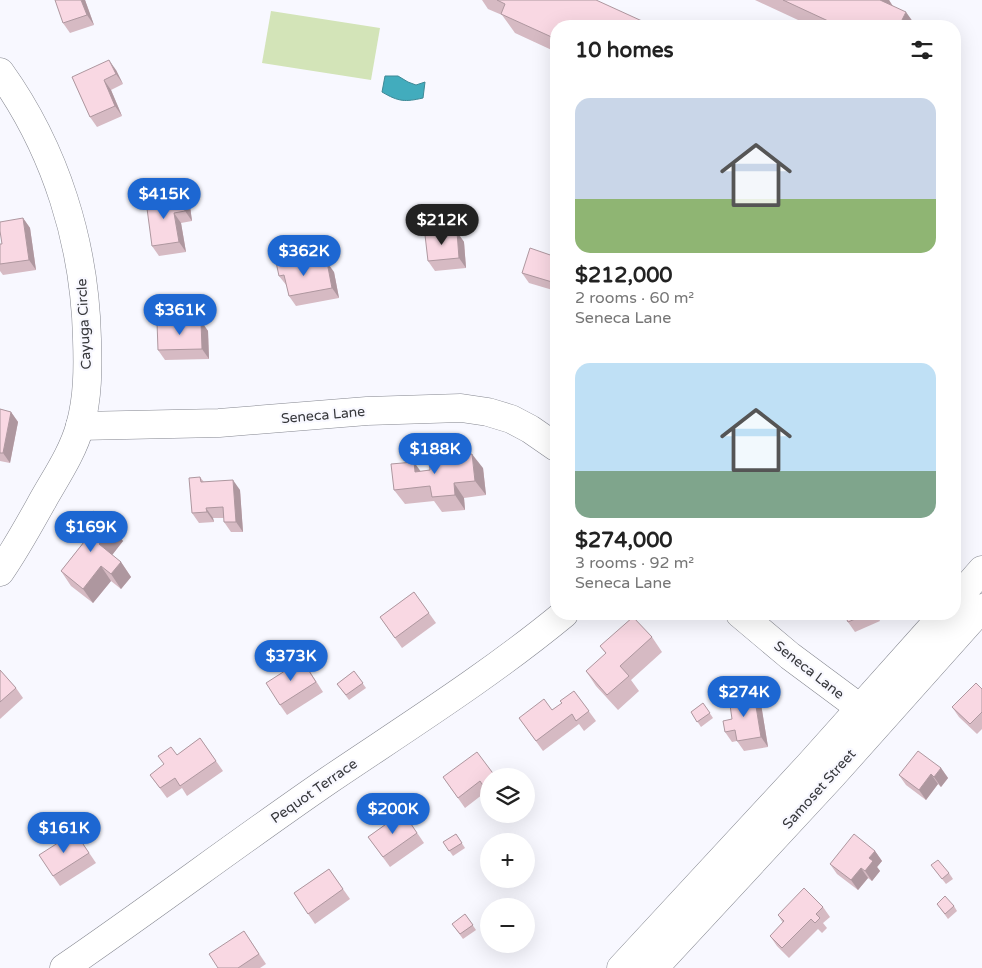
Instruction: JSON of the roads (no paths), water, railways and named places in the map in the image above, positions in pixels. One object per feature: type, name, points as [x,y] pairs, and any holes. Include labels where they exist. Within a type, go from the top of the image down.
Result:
[{"type":"main road","name":"Cayuga Circle","points":[[0,72],[28,116],[52,166],[70,218],[84,286],[88,356],[86,392],[80,426],[70,452],[0,572]]},
{"type":"main road","name":"Seneca Lane","points":[[80,426],[219,423],[367,411],[461,408],[488,412],[519,422],[550,443]]},
{"type":"main road","points":[[961,594],[982,570]]},
{"type":"main road","name":"Samoset Street","points":[[621,968],[764,814],[982,608]]},
{"type":"main road","name":"Pequot Terrace","points":[[64,968],[320,787],[479,680],[557,620]]},
{"type":"main road","name":"Seneca Lane","points":[[747,620],[868,717]]},
{"type":"main road","name":"Samoset Street","points":[[654,968],[868,717],[940,620]]},
{"type":"water","points":[[385,76],[398,76],[416,85],[425,82],[423,98],[402,100],[382,92]]}]
